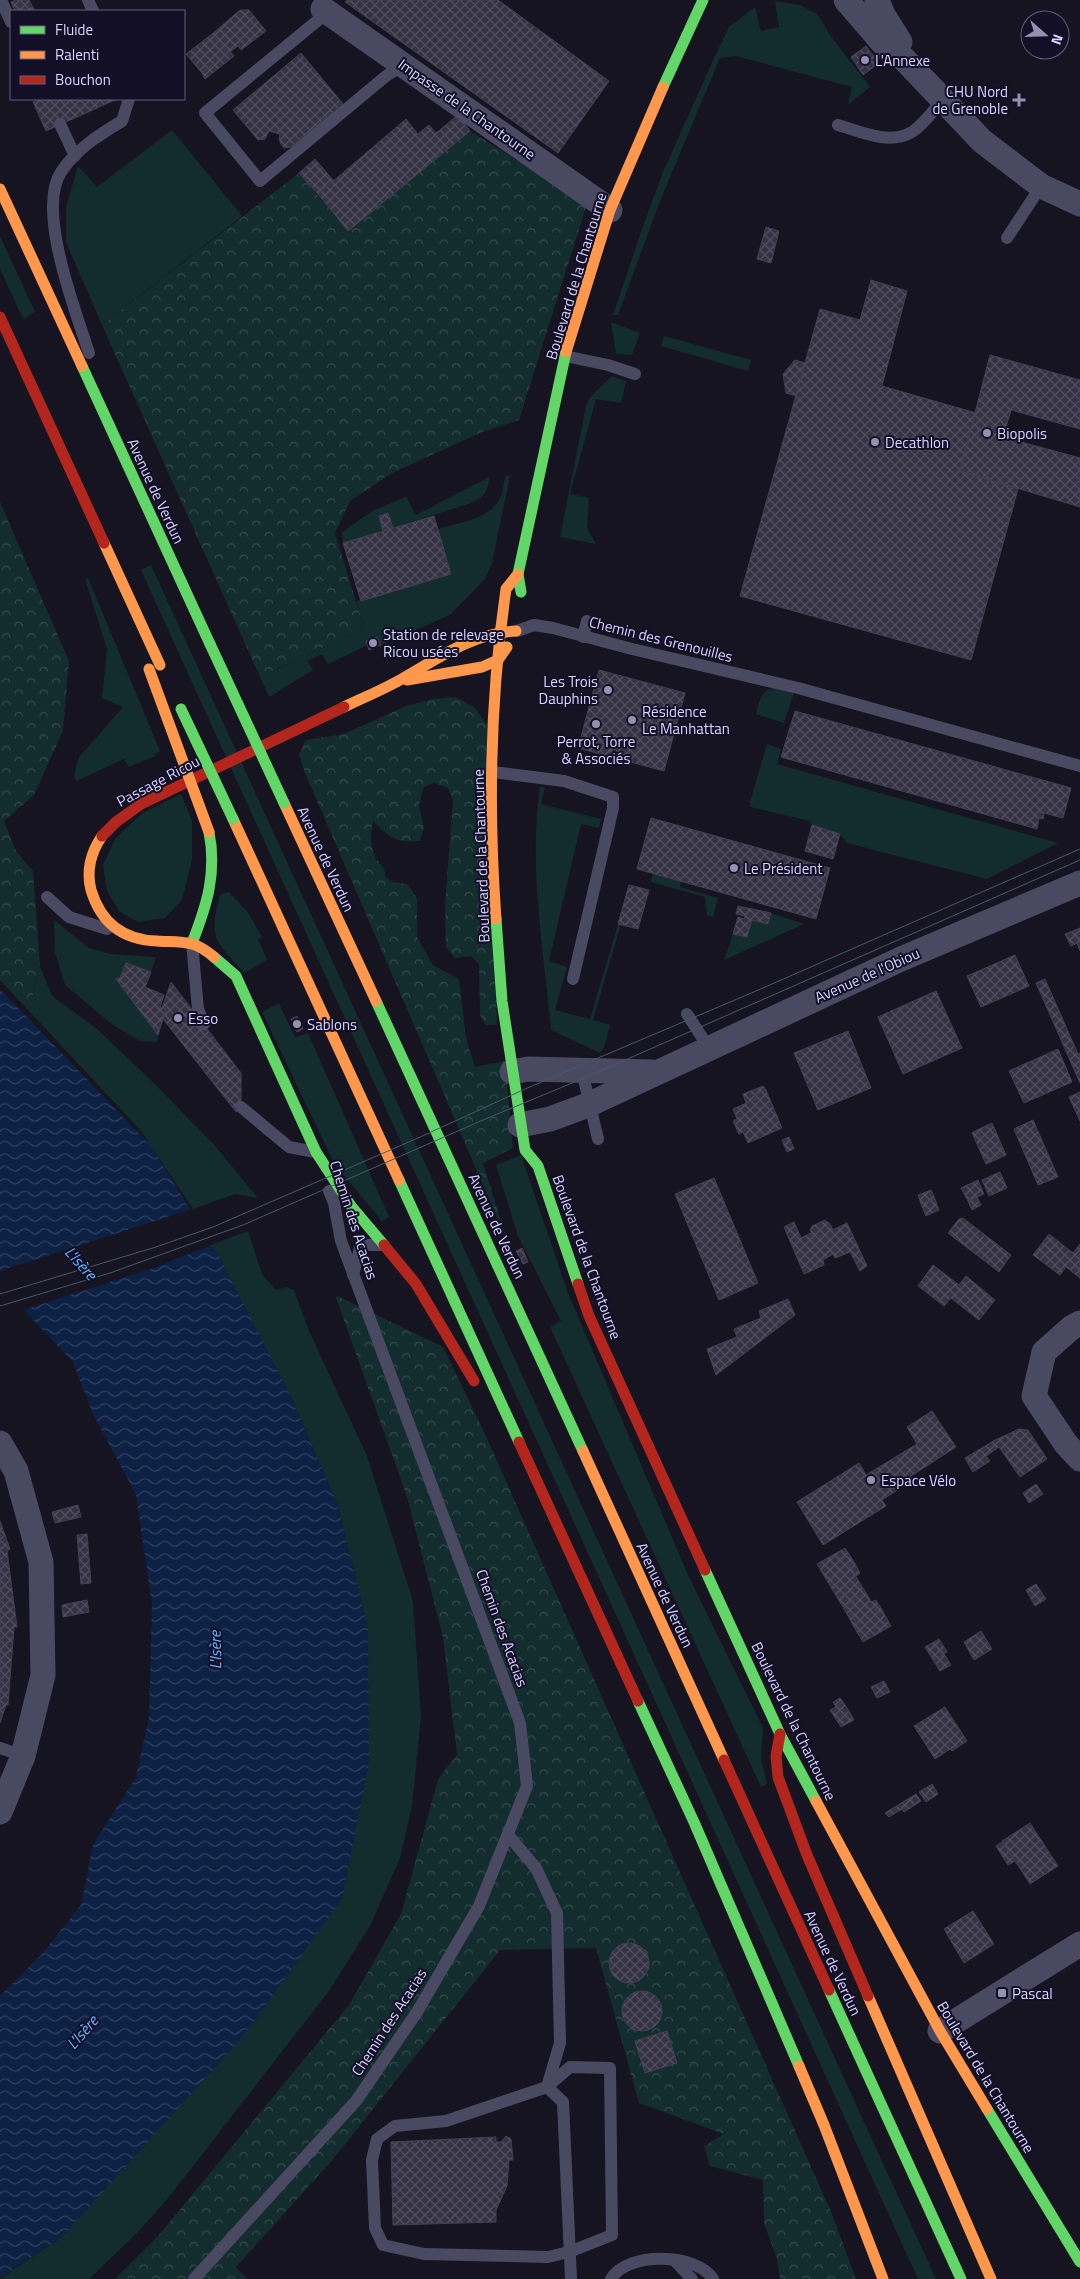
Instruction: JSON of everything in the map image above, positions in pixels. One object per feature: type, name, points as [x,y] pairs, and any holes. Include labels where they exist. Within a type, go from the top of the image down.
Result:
[{"type":"main road","name":"Boulevard de la Chantourne","points":[[515,660],[522,590],[518,574],[565,356],[586,281],[610,210],[661,88],[703,0]]},
{"type":"main road","name":"Avenue de Verdun","points":[[0,189],[517,1307],[961,2279]]},
{"type":"main road","points":[[0,317],[158,669],[214,851],[213,880],[204,914],[192,943],[157,942],[120,933]]},
{"type":"main road","name":"Boulevard de la Chantourne","points":[[518,574],[506,589],[500,630],[493,710],[493,772],[495,905],[502,1001],[524,1069],[532,1124],[525,1150],[538,1166],[589,1316],[780,1734],[940,2031],[1080,2262]]},
{"type":"main road","points":[[400,680],[437,656],[500,630],[518,631]]},
{"type":"main road","points":[[400,680],[448,674],[498,661],[518,631]]},
{"type":"main road","points":[[448,674],[461,682]]},
{"type":"main road","name":"Passage Ricou","points":[[120,933],[106,921],[98,909],[88,878],[94,847],[116,821],[141,804],[400,680]]},
{"type":"main road","points":[[482,694],[493,710]]},
{"type":"main road","points":[[176,699],[321,1007],[694,1822],[824,2125],[883,2279]]},
{"type":"main road","name":"Chemin des Acacias","points":[[192,943],[222,962],[236,976],[316,1152]]},
{"type":"main road","points":[[316,1152],[351,1206],[416,1284],[541,1491]]},
{"type":"main road","name":"Boulevard de la Chantourne","points":[[538,1166],[540,1152]]},
{"type":"main road","points":[[780,1734],[776,1756],[778,1777],[806,1855],[991,2279]]},
{"type":"main road","points":[[824,2125],[876,2228]]},
{"type":"street","points":[[846,0],[890,51],[904,59],[982,142],[1041,186],[1080,204]]},
{"type":"street","points":[[877,0],[883,15],[900,42],[904,59]]},
{"type":"street","name":"Impasse de la Chantourne","points":[[326,10],[610,210]]},
{"type":"street","name":"Avenue de l'Obiou","points":[[532,1124],[588,1105],[901,959],[1080,883]]},
{"type":"street","name":"Avenue de l'Obiou","points":[[524,1069],[657,1072]]},
{"type":"street","points":[[1080,1323],[1070,1328],[1044,1352],[1034,1396],[1066,1444],[1080,1459]]},
{"type":"street","points":[[0,1443],[16,1471],[41,1562],[43,1675],[23,1756],[0,1812]]},
{"type":"street","points":[[940,2031],[1080,1944]]},
{"type":"lane","points":[[1,0],[10,20]]},
{"type":"lane","points":[[326,10],[205,114],[260,181],[386,76],[403,65]]},
{"type":"lane","points":[[110,426],[55,238],[54,190],[61,172],[89,141],[122,121],[129,100]]},
{"type":"lane","points":[[838,125],[875,136],[896,138],[911,133],[943,100]]},
{"type":"lane","points":[[60,124],[75,156]]},
{"type":"lane","points":[[1007,238],[1041,186]]},
{"type":"lane","points":[[565,356],[608,365],[635,374]]},
{"type":"lane","points":[[583,637],[587,621]]},
{"type":"lane","name":"Chemin des Grenouilles","points":[[518,631],[534,626],[544,626],[798,688],[1080,766]]},
{"type":"lane","points":[[493,772],[564,781],[613,797],[613,808],[573,979]]},
{"type":"lane","points":[[47,897],[68,917],[120,933]]},
{"type":"lane","points":[[192,943],[198,1009],[204,1024]]},
{"type":"lane","points":[[687,1014],[710,1048]]},
{"type":"lane","points":[[582,1071],[588,1105],[598,1139]]},
{"type":"lane","points":[[241,1106],[289,1146],[316,1152]]},
{"type":"lane","name":"Chemin des Acacias","points":[[194,2279],[356,2101],[418,2012],[479,1906],[527,1786],[520,1723],[340,1241],[334,1204],[316,1152]]},
{"type":"lane","points":[[353,1274],[360,1248],[368,1245],[384,1245]]},
{"type":"lane","points":[[0,1748],[23,1756]]},
{"type":"lane","points":[[508,1835],[536,1868],[557,1913],[560,2043],[547,2087]]},
{"type":"lane","points":[[570,2067],[610,2068],[612,2236],[569,2252],[548,2257],[424,2254],[383,2246],[375,2228],[372,2160],[377,2139],[395,2126],[446,2121],[547,2087],[570,2067]]},
{"type":"lane","points":[[547,2087],[563,2102],[571,2279]]},
{"type":"lane","points":[[611,2279],[615,2272],[641,2260],[675,2260],[708,2271],[712,2279]]},
{"type":"lane","points":[[675,2260],[692,2279]]},
{"type":"green space","points":[[775,1],[800,5],[817,14],[830,35],[870,87],[848,105],[852,87],[736,56],[720,58],[660,201],[618,315],[613,315],[663,172],[729,27],[755,7],[761,31],[779,27]]},
{"type":"green space","points":[[172,130],[242,216],[102,325],[66,242],[66,207],[78,166],[97,187]]},
{"type":"green space","points":[[470,131],[587,204],[519,420],[482,432],[392,473],[350,501],[335,533],[364,628],[260,677],[102,325],[299,173],[348,231]]},
{"type":"green space","points":[[0,236],[35,312],[23,319],[0,269]]},
{"type":"green space","points":[[611,322],[640,333],[632,355],[616,354]]},
{"type":"green space","points":[[664,336],[751,360],[748,371],[661,346]]},
{"type":"green space","points":[[612,376],[626,381],[621,403],[596,399],[570,494],[589,498],[587,528],[596,544],[560,537],[586,406],[591,396]]},
{"type":"green space","points":[[506,475],[510,476],[492,563],[485,579],[450,615],[381,645],[377,637],[367,641],[368,645],[328,664],[322,654],[308,661],[313,670],[269,697],[260,677],[364,628],[356,601],[451,574],[438,529],[473,519],[489,511],[501,496]]},
{"type":"green space","points":[[489,477],[485,493],[471,503],[393,528],[388,514],[380,516],[383,531],[343,543],[342,532],[374,510],[406,497],[416,515]]},
{"type":"green space","points":[[0,502],[69,661],[63,731],[34,795],[4,821],[16,851],[33,871],[40,966],[29,1011],[0,980]]},
{"type":"green space","points":[[151,565],[936,2279],[918,2279],[141,570]]},
{"type":"green space","points":[[88,578],[160,751],[154,754],[155,756],[129,767],[124,759],[76,781],[74,775],[79,757],[123,707],[102,698],[107,649],[85,579]]},
{"type":"green space","points":[[773,688],[794,693],[784,723],[756,714],[763,695]]},
{"type":"green space","points":[[455,697],[474,707],[487,725],[497,1025],[486,1025],[480,1015],[479,964],[471,956],[455,958],[446,947],[445,904],[453,801],[448,788],[434,783],[424,787],[419,805],[424,828],[420,841],[404,841],[394,838],[384,832],[373,821],[371,842],[374,854],[384,869],[386,878],[394,882],[407,884],[417,898],[417,937],[433,965],[459,979],[466,1038],[475,1067],[505,1061],[513,1148],[483,1163],[506,1238],[305,773],[299,754],[306,740],[344,734],[406,706],[433,699]]},
{"type":"green space","points":[[767,744],[781,749],[777,764],[1058,843],[987,879],[847,843],[840,834],[812,825],[810,821],[750,807]]},
{"type":"green space","points":[[540,787],[545,787],[541,804],[601,819],[599,828],[581,824],[549,961],[567,967],[555,1010],[590,1019],[618,924],[621,924],[593,1020],[610,1025],[604,1047],[600,1053],[551,1030],[536,878],[537,817]]},
{"type":"green space","points":[[181,794],[192,821],[192,859],[182,900],[165,918],[138,922],[119,911],[107,891],[103,865],[115,839],[141,814]]},
{"type":"green space","points":[[653,873],[681,881],[680,887],[718,898],[713,917],[707,915],[705,897],[651,882]]},
{"type":"green space","points":[[229,892],[249,914],[262,937],[258,939],[267,960],[244,973],[220,945],[215,930],[216,910],[220,895]]},
{"type":"green space","points":[[771,913],[804,924],[724,960],[733,934],[747,937],[752,920],[768,924]]},
{"type":"green space","points":[[54,920],[89,948],[110,954],[156,957],[151,972],[126,963],[120,978],[117,979],[158,1035],[157,1042],[140,1041],[113,1025],[65,985],[55,952]]},
{"type":"green space","points":[[40,966],[52,996],[97,1029],[157,1086],[215,1146],[258,1198],[235,1194],[193,1209],[141,1131],[29,1011]]},
{"type":"green space","points":[[279,1003],[295,1037],[308,1033],[389,1217],[382,1221],[335,1165],[262,1012]]},
{"type":"green space","points":[[521,1155],[568,1293],[688,1575],[763,1728],[761,1758],[767,1784],[761,1787],[550,1327],[561,1321],[518,1236],[496,1165]]},
{"type":"green space","points":[[248,1231],[262,1274],[276,1290],[286,1287],[294,1290],[309,1331],[367,1456],[413,1601],[421,1716],[412,1806],[400,1858],[370,1926],[329,1991],[169,2197],[138,2232],[89,2279],[0,2279],[62,2237],[368,1628],[338,1506],[291,1397],[211,1245]]},
{"type":"green space","points":[[335,1295],[443,1347],[485,1434],[832,2214],[856,2279],[780,2279],[777,2259],[764,2223],[763,2180],[710,2166],[704,2146],[724,2134],[639,2103],[596,1948],[500,1950],[334,2158],[236,2267],[247,2279],[115,2279],[158,2236],[349,2005],[401,1914],[438,1779],[457,1755],[443,1637],[407,1497]]},
{"type":"water","name":"L'Isère","points":[[0,989],[152,1147],[221,1260],[291,1397],[338,1506],[368,1628],[369,1763],[342,1899],[246,2033],[62,2237],[0,2278],[0,1996],[42,1954],[81,1905],[93,1845],[136,1777],[149,1717],[152,1605],[136,1495],[92,1412],[73,1362],[0,1285]]},
{"type":"pier","points":[[192,1209],[214,1244],[156,1267],[20,1311],[0,1288],[0,1271]]},
{"type":"building","points":[[29,0],[34,10],[15,10],[11,2]]},
{"type":"building","points":[[347,0],[498,0],[609,81],[558,153],[345,2]]},
{"type":"building","points":[[240,10],[249,10],[266,31],[241,50],[238,46],[228,53],[212,34]]},
{"type":"building","points":[[212,34],[228,53],[202,73],[186,54]]},
{"type":"building","name":"L'Annexe","points":[[866,46],[879,63],[863,75],[851,57]]},
{"type":"building","points":[[230,51],[234,56],[205,79],[202,73]]},
{"type":"building","points":[[301,53],[343,104],[291,147],[284,148],[279,139],[280,134],[269,131],[265,139],[258,140],[233,110]]},
{"type":"building","points":[[37,100],[115,100],[46,131],[33,102]]},
{"type":"building","points":[[458,115],[470,131],[348,231],[318,194],[406,119],[418,134],[429,125],[436,133]]},
{"type":"building","points":[[315,159],[333,180],[318,194],[299,173]]},
{"type":"building","points":[[766,227],[779,231],[771,263],[757,259]]},
{"type":"building","name":"Decathlon","points":[[871,280],[907,291],[882,386],[976,413],[960,471],[1018,489],[971,660],[740,596],[820,309],[860,320]]},
{"type":"building","name":"Biopolis","points":[[990,355],[1080,380],[1080,429],[1011,410],[1003,437],[1080,458],[1080,507],[960,471]]},
{"type":"building","points":[[795,360],[805,363],[796,396],[786,393],[783,374]]},
{"type":"building","points":[[388,513],[393,528],[383,531],[379,516]]},
{"type":"building","points":[[434,516],[451,574],[361,601],[343,543]]},
{"type":"building","name":"Station de relevage Ricou usées","points":[[377,637],[381,645],[369,650],[366,641]]},
{"type":"building","name":"Résidence Le Manhattan","points":[[599,670],[685,693],[664,771],[578,748]]},
{"type":"building","points":[[795,711],[1071,788],[1063,818],[1044,813],[1043,819],[1039,818],[1037,829],[781,757]]},
{"type":"building","name":"Le Président","points":[[651,818],[830,868],[816,919],[637,869]]},
{"type":"building","points":[[812,825],[840,834],[833,859],[805,851]]},
{"type":"building","points":[[629,885],[649,890],[638,929],[618,924]]},
{"type":"building","name":"Le Président","points":[[738,906],[771,913],[768,924],[752,920],[747,937],[733,934],[738,917],[744,919],[745,916],[736,914]]},
{"type":"building","points":[[1080,928],[1080,951],[1077,943],[1071,946],[1065,934]]},
{"type":"building","points":[[1015,955],[1029,986],[981,1007],[967,976]]},
{"type":"building","points":[[126,963],[151,972],[145,987],[164,995],[160,1007],[166,1009],[158,1035],[116,979],[120,978]]},
{"type":"building","points":[[1045,979],[1078,1054],[1080,1053],[1080,1083],[1036,983]]},
{"type":"building","points":[[171,982],[241,1073],[241,1107],[236,1112],[163,1019],[166,1009],[162,1008]]},
{"type":"building","points":[[936,991],[962,1048],[903,1074],[878,1017]]},
{"type":"building","name":"Sablons","points":[[297,1016],[303,1029],[297,1032],[291,1019]]},
{"type":"building","points":[[848,1031],[871,1088],[818,1110],[794,1053]]},
{"type":"building","points":[[1058,1049],[1072,1082],[1024,1103],[1009,1071]]},
{"type":"building","points":[[763,1086],[766,1090],[754,1095],[756,1099],[746,1103],[743,1094]]},
{"type":"building","points":[[766,1090],[782,1128],[748,1143],[743,1132],[739,1134],[733,1121],[737,1119],[733,1109],[756,1099],[754,1095]]},
{"type":"building","points":[[1080,1092],[1080,1121],[1069,1097]]},
{"type":"building","points":[[1033,1120],[1058,1177],[1038,1185],[1014,1129]]},
{"type":"building","points":[[992,1123],[1006,1155],[991,1162],[977,1130]]},
{"type":"building","points":[[977,1130],[991,1162],[986,1164],[972,1133]]},
{"type":"building","points":[[789,1137],[794,1149],[787,1152],[782,1140]]},
{"type":"building","points":[[1000,1172],[1007,1188],[989,1196],[982,1180]]},
{"type":"building","points":[[714,1178],[758,1283],[719,1300],[675,1194]]},
{"type":"building","points":[[978,1180],[984,1194],[968,1201],[961,1188]]},
{"type":"building","points":[[931,1190],[935,1199],[921,1204],[918,1195]]},
{"type":"building","points":[[977,1197],[981,1205],[972,1210],[968,1201]]},
{"type":"building","points":[[935,1199],[939,1210],[926,1216],[921,1204]]},
{"type":"building","points":[[963,1218],[1011,1255],[999,1272],[948,1233],[959,1219]]},
{"type":"building","points":[[825,1220],[833,1230],[814,1239],[810,1230],[812,1226]]},
{"type":"building","points":[[794,1222],[801,1238],[811,1233],[814,1239],[847,1223],[867,1266],[860,1271],[850,1252],[835,1258],[833,1254],[823,1260],[824,1265],[804,1274],[784,1227]]},
{"type":"building","points":[[1049,1234],[1073,1253],[1080,1244],[1080,1278],[1066,1267],[1060,1275],[1033,1255]]},
{"type":"building","points":[[522,1248],[528,1262],[523,1264],[516,1251]]},
{"type":"building","points":[[933,1265],[959,1285],[966,1276],[995,1300],[979,1320],[951,1298],[944,1306],[918,1286]]},
{"type":"building","points":[[788,1299],[795,1315],[716,1375],[707,1349],[737,1337],[734,1329],[761,1318],[759,1311]]},
{"type":"building","name":"Espace Vélo","points":[[932,1411],[956,1447],[908,1478],[910,1482],[882,1500],[886,1506],[823,1545],[797,1502],[859,1463],[866,1475],[917,1444],[907,1427]]},
{"type":"building","points":[[1019,1429],[1028,1430],[1047,1459],[1020,1477],[999,1447],[986,1456],[990,1461],[973,1472],[965,1458],[995,1440]]},
{"type":"building","points":[[1036,1484],[1043,1494],[1029,1503],[1023,1493]]},
{"type":"building","points":[[78,1505],[81,1517],[55,1523],[52,1512]]},
{"type":"building","points":[[0,1521],[10,1549],[7,1551],[17,1627],[14,1627],[8,1705],[6,1705],[0,1723]]},
{"type":"building","points":[[87,1534],[91,1583],[81,1584],[77,1535]]},
{"type":"building","points":[[845,1548],[854,1562],[849,1565],[861,1585],[838,1599],[832,1589],[835,1587],[830,1577],[826,1579],[817,1564]]},
{"type":"building","points":[[854,1562],[860,1573],[856,1576],[849,1565]]},
{"type":"building","points":[[830,1577],[835,1587],[832,1589],[826,1579]]},
{"type":"building","points":[[1036,1584],[1046,1599],[1035,1606],[1026,1590]]},
{"type":"building","points":[[861,1585],[866,1593],[843,1607],[838,1599]]},
{"type":"building","points":[[866,1593],[878,1613],[882,1610],[891,1626],[863,1642],[854,1627],[857,1625],[851,1614],[848,1616],[843,1607]]},
{"type":"building","points":[[87,1600],[89,1612],[63,1617],[62,1605]]},
{"type":"building","points":[[876,1600],[882,1610],[878,1613],[871,1602]]},
{"type":"building","points":[[851,1614],[857,1625],[854,1627],[848,1616]]},
{"type":"building","points":[[981,1631],[992,1649],[974,1660],[964,1642]]},
{"type":"building","points":[[939,1639],[947,1652],[933,1660],[925,1647]]},
{"type":"building","points":[[944,1654],[951,1665],[940,1671],[933,1660]]},
{"type":"building","points":[[884,1681],[890,1692],[877,1698],[871,1687]]},
{"type":"building","points":[[840,1698],[843,1702],[836,1707],[833,1702]]},
{"type":"building","points":[[843,1702],[849,1711],[842,1716],[836,1707]]},
{"type":"building","points":[[836,1707],[842,1716],[849,1711],[854,1720],[841,1727],[830,1710]]},
{"type":"building","points":[[945,1707],[967,1741],[935,1759],[914,1726]]},
{"type":"building","points":[[932,1784],[938,1794],[926,1802],[919,1792]]},
{"type":"building","points":[[916,1794],[921,1801],[904,1812],[902,1809],[889,1817],[885,1813]]},
{"type":"building","points":[[1030,1823],[1058,1866],[1030,1884],[1002,1841]]},
{"type":"building","points":[[1002,1842],[1015,1861],[1008,1865],[996,1846]]},
{"type":"building","points":[[973,1911],[994,1944],[964,1963],[944,1929]]},
{"type":"building","points":[[633,1943],[640,1946],[646,1952],[649,1963],[648,1971],[640,1980],[633,1983],[625,1983],[618,1980],[610,1971],[609,1959],[612,1952],[621,1944]]},
{"type":"building","points":[[646,1991],[653,1994],[659,2000],[662,2011],[661,2019],[653,2028],[646,2031],[638,2031],[631,2028],[623,2019],[622,2007],[625,2000],[634,1992]]},
{"type":"building","points":[[667,2031],[677,2063],[645,2073],[635,2041]]},
{"type":"building","points":[[506,2136],[511,2139],[513,2160],[509,2160],[507,2186],[496,2210],[496,2222],[393,2225],[391,2142],[496,2137],[496,2142],[501,2142]]},
{"type":"tram line","points":[[0,1294],[156,1247],[213,1227],[418,1138],[525,1089],[756,991],[1080,849]]},
{"type":"tram line","points":[[0,1306],[110,1273],[243,1225],[483,1120],[589,1076],[1080,860]]},
{"type":"traffic: fast","points":[[663,87],[703,0]]},
{"type":"traffic: fast","points":[[521,592],[518,574],[566,352]]},
{"type":"traffic: fast","points":[[82,366],[210,644]]},
{"type":"traffic: fast","points":[[210,644],[284,803]]},
{"type":"traffic: fast","points":[[181,709],[233,819]]},
{"type":"traffic: fast","points":[[192,943],[209,889],[212,861],[209,832]]},
{"type":"traffic: fast","points":[[496,919],[502,1001],[525,1150],[538,1166],[578,1284]]},
{"type":"traffic: fast","points":[[214,957],[236,976],[316,1152],[351,1206],[384,1245]]},
{"type":"traffic: fast","points":[[376,1001],[583,1451]]},
{"type":"traffic: fast","points":[[399,1180],[519,1442]]},
{"type":"traffic: fast","points":[[705,1570],[780,1734],[816,1801]]},
{"type":"traffic: fast","points":[[638,1701],[694,1822],[799,2066]]},
{"type":"traffic: fast","points":[[829,1990],[961,2279]]},
{"type":"traffic: fast","points":[[987,2109],[1080,2262]]},
{"type":"traffic: slow","points":[[566,352],[610,210],[663,87]]},
{"type":"traffic: slow","points":[[0,189],[82,366]]},
{"type":"traffic: slow","points":[[104,543],[160,665]]},
{"type":"traffic: slow","points":[[496,919],[491,795],[494,712],[506,589],[518,574]]},
{"type":"traffic: slow","points":[[344,707],[393,684],[455,648],[484,637],[516,631]]},
{"type":"traffic: slow","points":[[407,680],[482,667],[498,660],[507,647]]},
{"type":"traffic: slow","points":[[149,669],[209,832]]},
{"type":"traffic: slow","points":[[284,803],[376,1001]]},
{"type":"traffic: slow","points":[[233,819],[399,1180]]},
{"type":"traffic: slow","points":[[102,836],[92,855],[89,875],[95,902],[107,920],[115,928],[134,937],[145,940],[192,944],[214,957]]},
{"type":"traffic: slow","points":[[583,1451],[724,1760]]},
{"type":"traffic: slow","points":[[816,1801],[940,2031],[987,2109]]},
{"type":"traffic: slow","points":[[868,1996],[991,2279]]},
{"type":"traffic: slow","points":[[799,2066],[824,2125],[883,2279]]},
{"type":"traffic: jam","points":[[0,317],[104,543]]},
{"type":"traffic: jam","points":[[102,836],[116,822],[141,804],[344,707]]},
{"type":"traffic: jam","points":[[384,1245],[416,1284],[474,1381]]},
{"type":"traffic: jam","points":[[578,1284],[589,1316],[705,1570]]},
{"type":"traffic: jam","points":[[519,1442],[638,1701]]},
{"type":"traffic: jam","points":[[780,1734],[776,1756],[778,1777],[807,1855],[868,1996]]},
{"type":"traffic: jam","points":[[724,1760],[829,1990]]},
{"type":"place","name":"L'Annexe","points":[[865,60]]},
{"type":"place","name":"CHU Nord de Grenoble","points":[[1019,100]]},
{"type":"place","name":"Biopolis","points":[[987,433]]},
{"type":"place","name":"Decathlon","points":[[875,442]]},
{"type":"place","name":"Station de relevage Ricou usées","points":[[373,643]]},
{"type":"place","name":"Les Trois Dauphins","points":[[608,690]]},
{"type":"place","name":"Résidence Le Manhattan","points":[[632,720]]},
{"type":"place","name":"Perrot, Torre & Associés","points":[[596,724]]},
{"type":"place","name":"Le Président","points":[[734,868]]},
{"type":"place","name":"Esso","points":[[178,1018]]},
{"type":"place","name":"Sablons","points":[[297,1024]]},
{"type":"place","name":"Espace Vélo","points":[[871,1480]]},
{"type":"place","name":"Pascal","points":[[1002,1993]]}]
